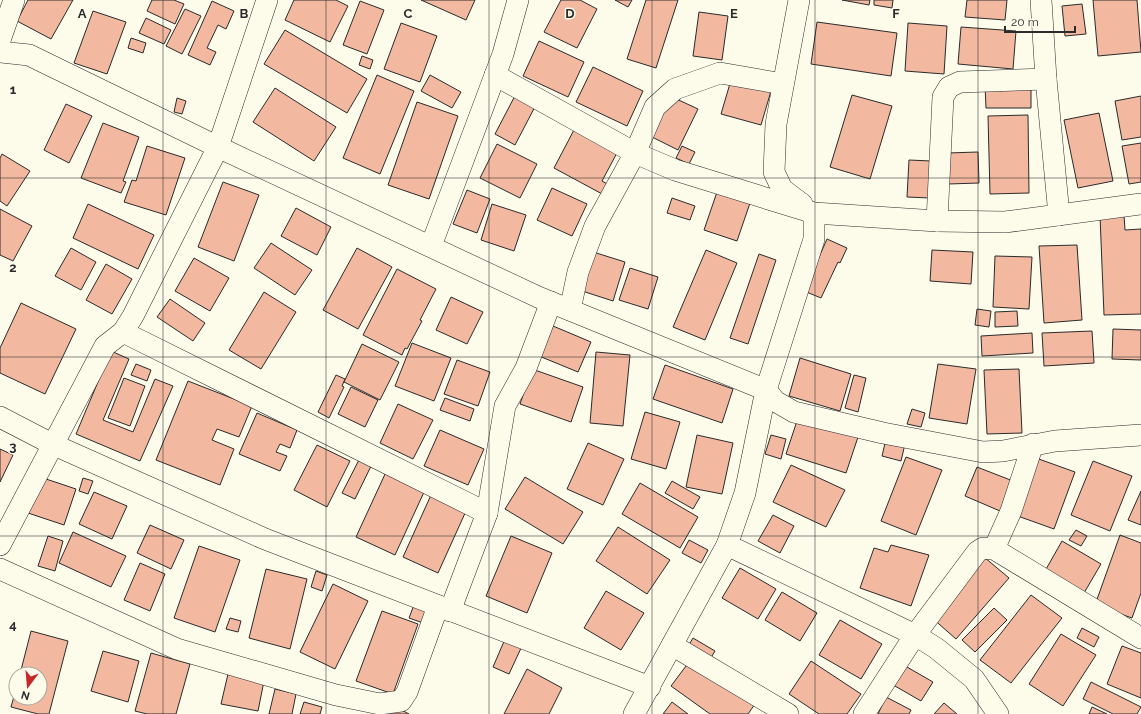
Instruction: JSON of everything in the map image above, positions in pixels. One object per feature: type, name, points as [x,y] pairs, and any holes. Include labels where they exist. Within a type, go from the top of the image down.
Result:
[{"type":"street","points":[[0,40],[14,0]]},
{"type":"street","points":[[0,545],[105,346],[123,332],[133,316],[218,147],[267,0]]},
{"type":"street","points":[[431,246],[503,54],[518,0]]},
{"type":"street","points":[[799,0],[776,124],[774,172],[782,189],[814,213]]},
{"type":"street","points":[[1041,0],[1046,79],[1058,216]]},
{"type":"street","points":[[0,52],[29,55],[218,147],[560,306],[766,390],[775,400],[794,412],[883,433],[983,452],[1003,451],[1033,444],[1141,435]]},
{"type":"street","points":[[0,569],[177,649],[352,707],[400,701],[407,692],[487,513],[505,406],[578,272],[595,226],[635,153],[655,107],[675,89],[720,73],[783,84]]},
{"type":"street","points":[[495,75],[635,153],[676,170],[814,213],[937,221],[1005,222],[1141,204]]},
{"type":"street","points":[[937,221],[943,97],[949,87],[960,82],[1046,79]]},
{"type":"street","points":[[634,714],[727,544],[745,493],[766,390],[814,239],[814,213]]},
{"type":"street","points":[[123,332],[487,513]]},
{"type":"street","points":[[0,417],[52,444],[265,539],[650,687]]},
{"type":"street","points":[[994,549],[1011,511],[1033,444]]},
{"type":"street","points":[[727,544],[915,635],[936,648],[974,679],[998,714]]},
{"type":"street","points":[[864,714],[915,635],[977,552],[984,548],[994,549],[1141,638]]},
{"type":"street","points":[[672,645],[767,709],[788,714]]},
{"type":"building","points":[[28,0],[73,0],[51,39],[17,21]]},
{"type":"building","points":[[152,0],[174,0],[184,4],[175,24],[147,11]]},
{"type":"building","points":[[294,0],[336,0],[348,6],[330,42],[285,20]]},
{"type":"building","points":[[421,0],[475,0],[466,20]]},
{"type":"building","points":[[561,0],[580,0],[597,9],[577,48],[544,32]]},
{"type":"building","points":[[615,0],[632,0],[628,7]]},
{"type":"building","points":[[646,0],[678,0],[656,68],[627,59]]},
{"type":"building","points":[[842,0],[870,0],[869,5]]},
{"type":"building","points":[[874,0],[893,0],[892,8],[874,5]]},
{"type":"building","points":[[967,0],[1007,0],[1005,20],[965,17]]},
{"type":"building","points":[[1093,0],[1137,0],[1141,52],[1098,56]]},
{"type":"building","points":[[212,1],[234,11],[226,29],[218,25],[207,48],[216,52],[210,65],[188,55]]},
{"type":"building","points":[[360,1],[384,10],[367,54],[343,45]]},
{"type":"building","points":[[1082,4],[1086,34],[1065,36],[1062,6]]},
{"type":"building","points":[[185,9],[201,16],[182,54],[166,46]]},
{"type":"building","points":[[93,11],[126,22],[107,74],[74,63]]},
{"type":"building","points":[[699,12],[728,16],[722,60],[693,56]]},
{"type":"building","points":[[146,18],[171,30],[164,44],[139,33]]},
{"type":"building","points":[[817,22],[897,33],[891,76],[811,64]]},
{"type":"building","points":[[401,23],[437,36],[420,82],[384,69]]},
{"type":"building","points":[[908,23],[947,26],[944,74],[905,71]]},
{"type":"building","points":[[961,27],[1016,31],[1013,69],[958,64]]},
{"type":"building","points":[[285,30],[367,79],[347,113],[264,64]]},
{"type":"building","points":[[131,38],[146,43],[143,53],[128,48]]},
{"type":"building","points":[[539,41],[584,62],[568,97],[523,76]]},
{"type":"building","points":[[362,56],[373,60],[370,69],[359,65]]},
{"type":"building","points":[[593,67],[643,91],[627,126],[576,102]]},
{"type":"building","points":[[377,75],[414,91],[380,174],[343,158]]},
{"type":"building","points":[[430,75],[461,92],[452,108],[421,91]]},
{"type":"building","points":[[731,80],[771,91],[761,125],[721,114]]},
{"type":"building","points":[[1031,84],[1031,108],[986,108],[985,85]]},
{"type":"building","points":[[275,88],[336,127],[314,161],[253,122]]},
{"type":"building","points":[[518,90],[538,101],[515,145],[495,134]]},
{"type":"building","points":[[852,95],[892,106],[870,179],[830,167]]},
{"type":"building","points":[[670,96],[698,109],[678,150],[650,136]]},
{"type":"building","points":[[1141,96],[1141,137],[1122,140],[1115,101]]},
{"type":"building","points":[[177,98],[186,101],[182,114],[174,112]]},
{"type":"building","points":[[417,102],[458,116],[429,199],[388,185]]},
{"type":"building","points":[[66,104],[92,116],[69,163],[44,150]]},
{"type":"building","points":[[1099,113],[1113,181],[1078,188],[1064,120]]},
{"type":"building","points":[[1028,115],[1029,193],[990,194],[988,116]]},
{"type":"building","points":[[103,123],[139,137],[123,181],[126,182],[121,193],[81,178]]},
{"type":"building","points":[[575,128],[618,151],[602,181],[609,185],[604,195],[554,168]]},
{"type":"building","points":[[1141,143],[1141,182],[1129,184],[1122,146]]},
{"type":"building","points":[[497,144],[537,164],[520,198],[480,178]]},
{"type":"building","points":[[147,146],[185,158],[166,215],[124,202],[132,180],[136,181]]},
{"type":"building","points":[[682,146],[695,152],[689,164],[676,158]]},
{"type":"building","points":[[978,152],[979,183],[948,184],[947,153]]},
{"type":"building","points":[[2,154],[30,171],[7,206],[0,201],[0,158]]},
{"type":"building","points":[[909,160],[931,161],[930,198],[907,197]]},
{"type":"building","points":[[223,182],[259,195],[234,261],[198,247]]},
{"type":"building","points":[[552,188],[587,204],[572,236],[537,220]]},
{"type":"building","points":[[467,190],[490,199],[477,233],[453,224]]},
{"type":"building","points":[[717,192],[750,203],[737,241],[704,230]]},
{"type":"building","points":[[672,198],[695,206],[690,220],[667,213]]},
{"type":"building","points":[[88,204],[154,235],[138,269],[73,238]]},
{"type":"building","points":[[492,204],[526,215],[514,251],[481,240]]},
{"type":"building","points":[[296,208],[331,227],[317,255],[281,236]]},
{"type":"building","points":[[0,209],[32,226],[13,261],[0,255]]},
{"type":"building","points":[[1124,215],[1125,230],[1141,229],[1141,314],[1104,315],[1100,216]]},
{"type":"building","points":[[827,239],[847,248],[840,263],[838,262],[821,298],[804,291]]},
{"type":"building","points":[[271,243],[312,270],[295,295],[254,268]]},
{"type":"building","points":[[1077,245],[1082,320],[1044,323],[1039,246]]},
{"type":"building","points":[[71,248],[96,262],[81,290],[55,276]]},
{"type":"building","points":[[357,248],[392,267],[358,329],[323,310]]},
{"type":"building","points":[[706,250],[737,263],[705,340],[673,327]]},
{"type":"building","points":[[932,250],[973,252],[971,284],[930,281]]},
{"type":"building","points":[[590,251],[625,262],[613,301],[579,290]]},
{"type":"building","points":[[759,254],[776,260],[748,344],[730,338]]},
{"type":"building","points":[[995,256],[1032,257],[1029,309],[993,307]]},
{"type":"building","points":[[194,258],[229,278],[210,311],[175,291]]},
{"type":"building","points":[[106,264],[132,279],[112,314],[86,300]]},
{"type":"building","points":[[630,268],[658,277],[648,309],[619,300]]},
{"type":"building","points":[[397,269],[436,289],[420,320],[422,321],[407,349],[405,348],[402,355],[363,335]]},
{"type":"building","points":[[264,292],[296,312],[261,369],[229,350]]},
{"type":"building","points":[[451,297],[483,312],[467,344],[436,330]]},
{"type":"building","points":[[170,299],[205,323],[193,341],[157,317]]},
{"type":"building","points":[[21,303],[76,329],[45,394],[0,373],[0,348]]},
{"type":"building","points":[[977,309],[991,311],[989,327],[975,325]]},
{"type":"building","points":[[1017,311],[1018,326],[995,327],[995,312]]},
{"type":"building","points":[[553,326],[591,342],[578,372],[539,356]]},
{"type":"building","points":[[1113,329],[1141,330],[1141,360],[1112,359]]},
{"type":"building","points":[[1092,331],[1094,363],[1044,366],[1042,333]]},
{"type":"building","points":[[1032,333],[1033,353],[982,356],[981,336]]},
{"type":"building","points":[[412,343],[451,358],[434,401],[395,386]]},
{"type":"building","points":[[362,344],[399,362],[380,400],[344,382]]},
{"type":"building","points":[[111,351],[129,359],[103,420],[133,432],[155,379],[173,386],[140,461],[76,434]]},
{"type":"building","points":[[596,352],[630,355],[623,426],[590,423]]},
{"type":"building","points":[[800,358],[851,374],[840,411],[789,396]]},
{"type":"building","points":[[457,360],[490,372],[478,406],[444,394]]},
{"type":"building","points":[[136,364],[151,370],[147,381],[131,375]]},
{"type":"building","points":[[938,364],[976,369],[967,424],[929,418]]},
{"type":"building","points":[[665,365],[733,389],[722,423],[653,399]]},
{"type":"building","points":[[532,369],[583,387],[571,422],[520,404]]},
{"type":"building","points":[[1019,369],[1022,433],[987,434],[984,370]]},
{"type":"building","points":[[336,375],[345,379],[342,386],[344,387],[329,418],[318,412]]},
{"type":"building","points":[[854,375],[866,378],[858,412],[845,408]]},
{"type":"building","points":[[124,378],[145,386],[130,426],[108,418]]},
{"type":"building","points":[[188,381],[252,406],[239,437],[217,429],[212,440],[234,449],[220,485],[156,460]]},
{"type":"building","points":[[351,387],[378,400],[365,427],[338,414]]},
{"type":"building","points":[[445,398],[474,409],[470,421],[440,410]]},
{"type":"building","points":[[398,404],[433,420],[413,459],[380,443]]},
{"type":"building","points":[[912,409],[925,413],[921,427],[907,424]]},
{"type":"building","points":[[645,412],[680,422],[666,469],[631,459]]},
{"type":"building","points":[[257,413],[297,430],[290,448],[280,444],[276,452],[287,456],[280,471],[239,454]]},
{"type":"building","points":[[798,418],[858,437],[846,473],[786,454]]},
{"type":"building","points":[[440,430],[484,449],[468,485],[424,466]]},
{"type":"building","points":[[697,435],[733,443],[722,494],[686,487]]},
{"type":"building","points":[[771,435],[786,439],[781,459],[765,454]]},
{"type":"building","points":[[886,439],[905,444],[901,461],[882,456]]},
{"type":"building","points":[[588,443],[624,459],[603,505],[567,489]]},
{"type":"building","points":[[317,445],[350,461],[327,507],[294,490]]},
{"type":"building","points":[[0,449],[13,455],[0,482]]},
{"type":"building","points":[[362,454],[374,460],[355,499],[342,493]]},
{"type":"building","points":[[906,457],[942,470],[916,535],[881,521]]},
{"type":"building","points":[[1036,458],[1075,472],[1054,529],[1012,514]]},
{"type":"building","points":[[1093,461],[1132,476],[1110,531],[1071,515]]},
{"type":"building","points":[[791,465],[845,490],[826,527],[773,502]]},
{"type":"building","points":[[977,467],[1013,481],[1000,511],[965,496]]},
{"type":"building","points":[[386,472],[425,490],[395,555],[356,537]]},
{"type":"building","points":[[40,477],[76,489],[64,525],[28,513]]},
{"type":"building","points":[[525,477],[583,512],[563,544],[505,509]]},
{"type":"building","points":[[83,478],[93,481],[88,494],[79,491]]},
{"type":"building","points":[[672,481],[700,497],[693,509],[665,493]]},
{"type":"building","points":[[640,483],[698,517],[680,548],[622,514]]},
{"type":"building","points":[[1141,491],[1141,525],[1128,520]]},
{"type":"building","points":[[94,492],[127,506],[112,539],[79,524]]},
{"type":"building","points":[[431,495],[466,511],[438,573],[403,557]]},
{"type":"building","points":[[773,515],[794,526],[780,553],[758,541]]},
{"type":"building","points":[[150,525],[184,540],[171,569],[137,553]]},
{"type":"building","points":[[618,527],[670,560],[647,594],[596,561]]},
{"type":"building","points":[[1076,530],[1087,536],[1081,546],[1069,540]]},
{"type":"building","points":[[73,532],[126,556],[111,587],[59,563]]},
{"type":"building","points":[[1120,535],[1141,543],[1141,593],[1132,618],[1095,605]]},
{"type":"building","points":[[48,536],[63,541],[55,571],[38,566]]},
{"type":"building","points":[[511,536],[552,553],[527,613],[486,596]]},
{"type":"building","points":[[689,540],[708,550],[701,563],[682,553]]},
{"type":"building","points":[[1062,541],[1101,564],[1084,593],[1045,571]]},
{"type":"building","points":[[891,545],[929,555],[911,606],[860,588],[874,548],[888,552]]},
{"type":"building","points":[[199,546],[240,560],[215,632],[174,618]]},
{"type":"building","points":[[984,557],[1009,578],[956,639],[931,617]]},
{"type":"building","points":[[140,563],[165,574],[150,611],[124,600]]},
{"type":"building","points":[[740,568],[776,589],[758,619],[722,598]]},
{"type":"building","points":[[266,569],[307,579],[290,649],[249,638]]},
{"type":"building","points":[[316,571],[327,575],[322,591],[311,587]]},
{"type":"building","points":[[333,584],[368,601],[335,669],[300,652]]},
{"type":"building","points":[[606,591],[644,613],[621,650],[584,628]]},
{"type":"building","points":[[782,592],[817,613],[800,641],[765,620]]},
{"type":"building","points":[[1031,595],[1062,618],[1011,683],[980,660]]},
{"type":"building","points":[[414,605],[431,612],[426,624],[409,618]]},
{"type":"building","points":[[994,608],[1007,620],[975,652],[962,640]]},
{"type":"building","points":[[382,611],[418,624],[393,694],[356,681]]},
{"type":"building","points":[[230,618],[241,621],[238,632],[226,629]]},
{"type":"building","points":[[840,620],[882,644],[861,679],[819,655]]},
{"type":"building","points":[[1082,628],[1099,637],[1094,647],[1077,638]]},
{"type":"building","points":[[31,631],[68,641],[49,714],[38,714],[11,707],[48,706],[48,666],[22,666]]},
{"type":"building","points":[[1061,634],[1096,655],[1063,706],[1029,684]]},
{"type":"building","points":[[693,638],[715,651],[709,661],[687,648]]},
{"type":"building","points":[[505,639],[522,646],[509,674],[493,667]]},
{"type":"building","points":[[1122,646],[1141,653],[1141,698],[1107,684]]},
{"type":"building","points":[[103,651],[139,661],[128,702],[91,691]]},
{"type":"building","points":[[151,653],[190,664],[176,714],[147,714],[135,711]]},
{"type":"building","points":[[692,658],[755,704],[748,714],[710,714],[671,686]]},
{"type":"building","points":[[811,661],[861,694],[847,714],[819,714],[789,694]]},
{"type":"building","points":[[900,663],[933,682],[921,701],[888,682]]},
{"type":"building","points":[[527,669],[562,688],[549,714],[504,714]]},
{"type":"building","points":[[228,674],[264,681],[258,711],[221,704]]},
{"type":"building","points":[[1091,682],[1141,707],[1137,714],[1113,714],[1083,699]]},
{"type":"building","points":[[275,689],[296,694],[292,714],[269,714]]},
{"type":"building","points":[[886,697],[911,710],[909,714],[878,714]]},
{"type":"building","points":[[304,702],[322,707],[320,714],[300,714]]},
{"type":"building","points":[[672,702],[688,714],[663,714]]},
{"type":"building","points":[[944,703],[957,714],[934,714]]},
{"type":"building","points":[[394,706],[409,714],[390,714]]},
{"type":"building","points":[[1092,707],[1107,714],[1089,714]]}]
